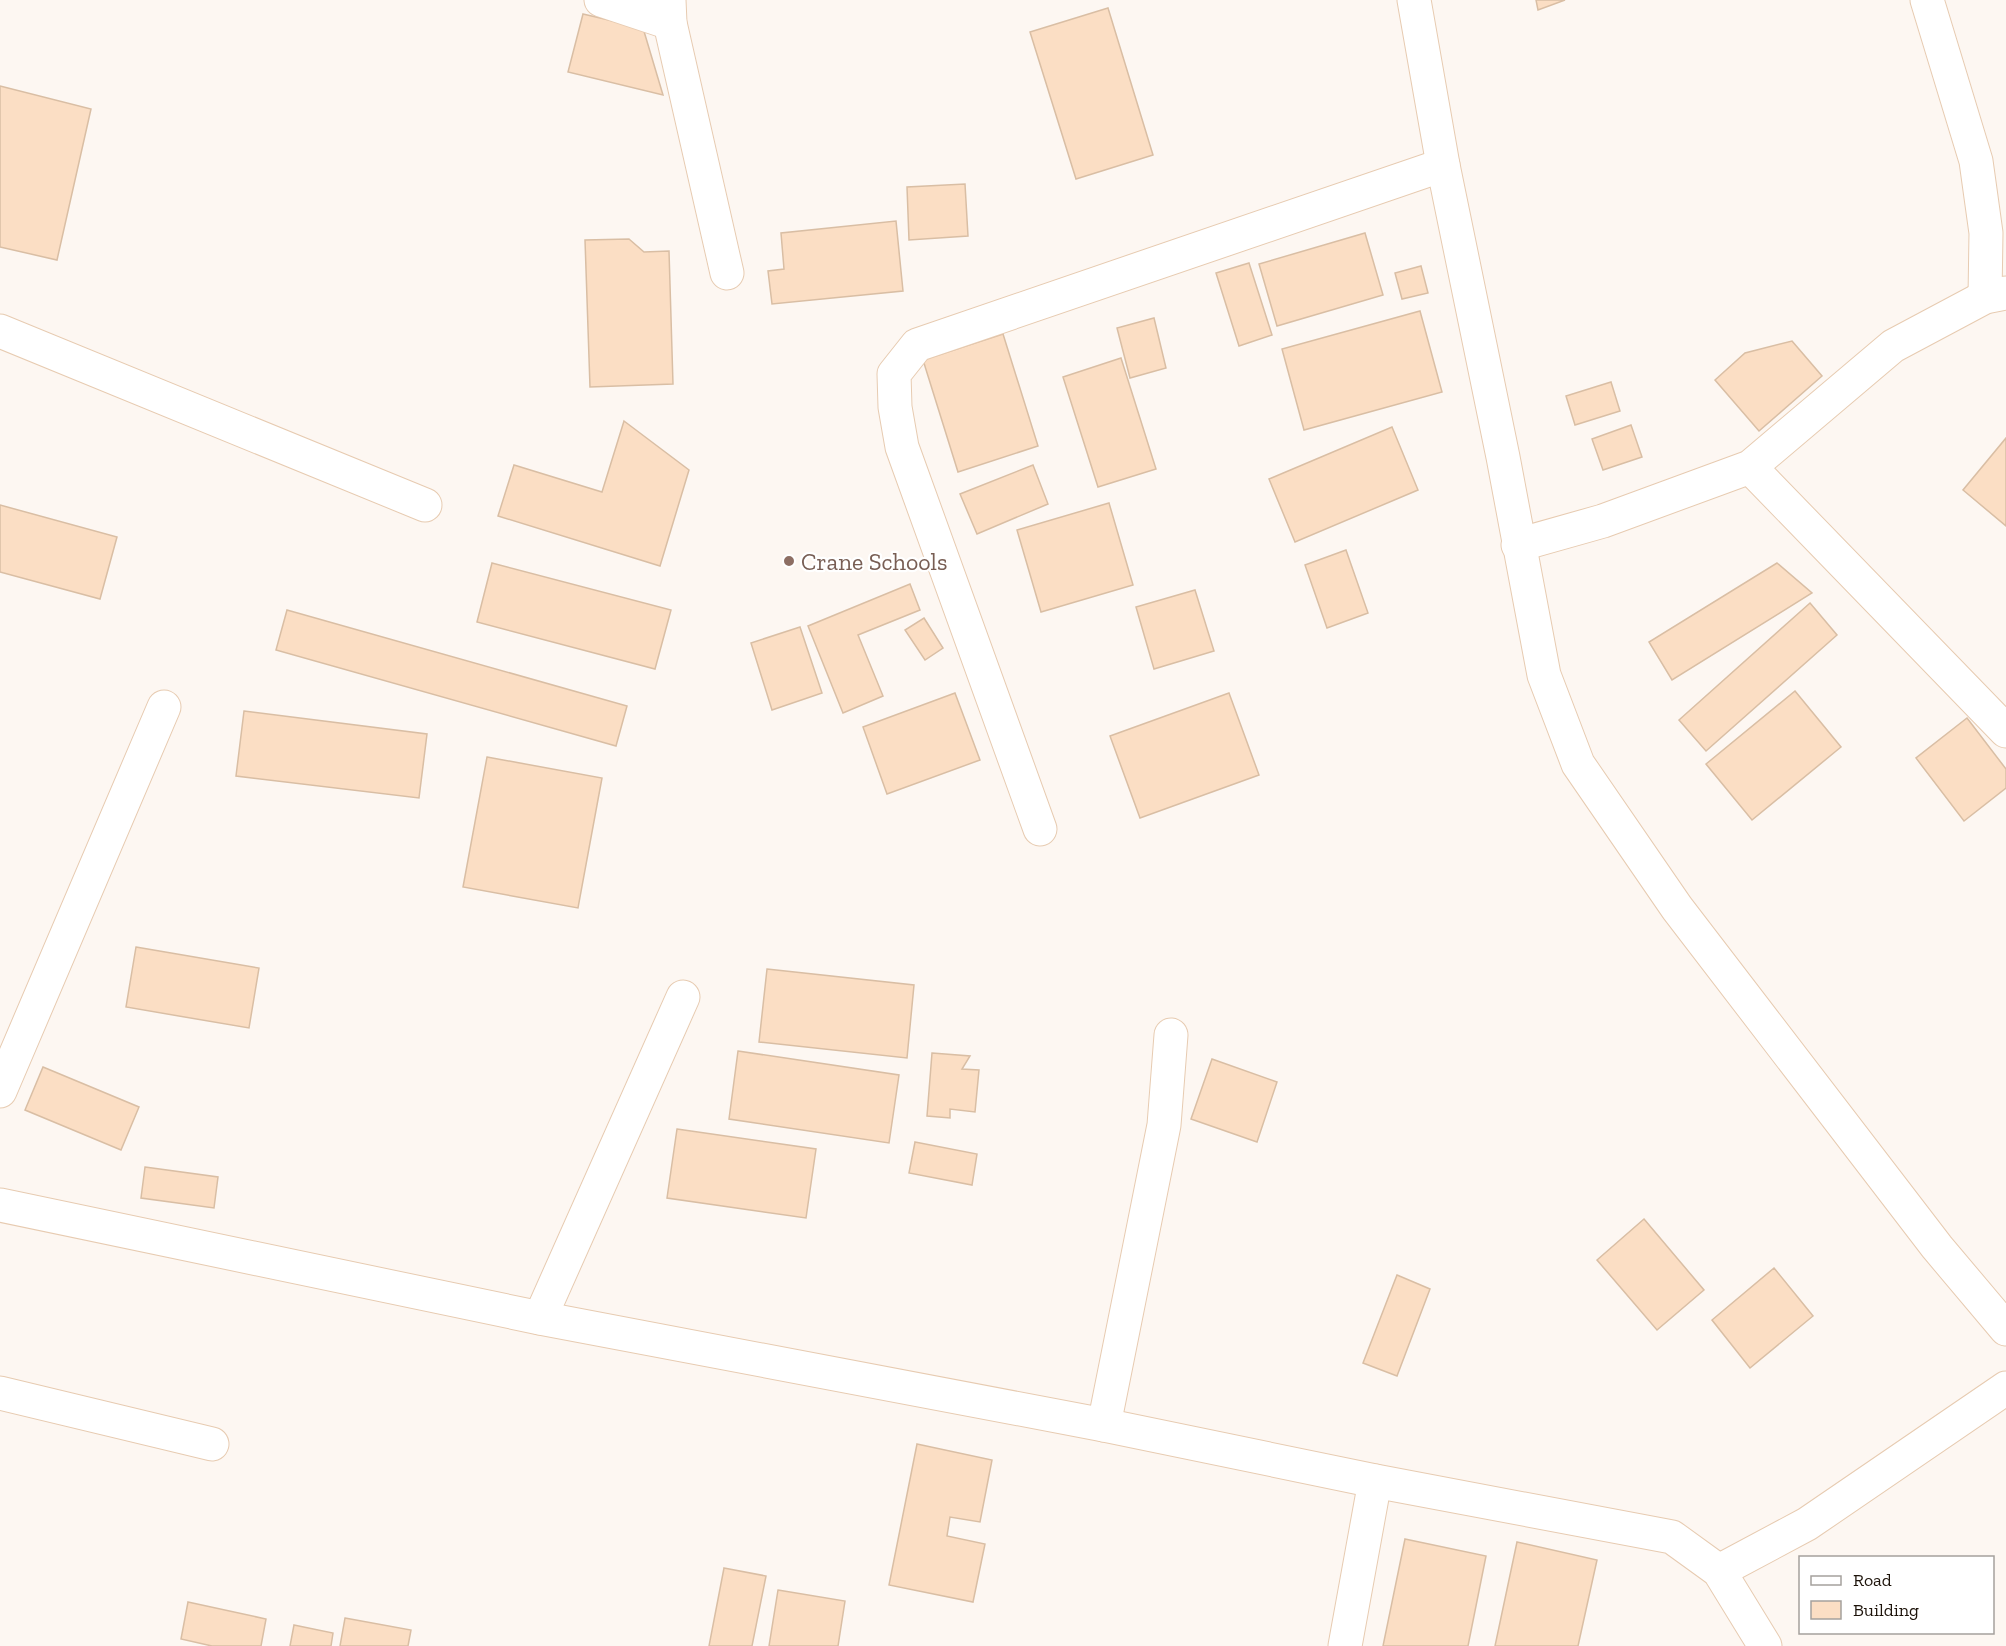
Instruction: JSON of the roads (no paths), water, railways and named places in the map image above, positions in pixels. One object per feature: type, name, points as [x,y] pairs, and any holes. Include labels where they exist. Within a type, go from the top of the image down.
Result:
[{"type":"street","points":[[601,0],[669,11],[727,273]]},
{"type":"street","points":[[1414,0],[1443,165],[1545,675],[1578,764],[1677,908],[1937,1246],[2006,1329]]},
{"type":"street","points":[[1518,545],[1603,521],[1750,467],[1893,346],[1996,295],[1976,161],[1927,0]]},
{"type":"street","points":[[1040,830],[902,447],[895,407],[894,374],[917,345],[1443,165]]},
{"type":"street","points":[[0,331],[425,505]]},
{"type":"street","points":[[1750,467],[2006,731]]},
{"type":"street","points":[[0,1091],[164,707]]},
{"type":"street","points":[[540,1318],[683,997]]},
{"type":"street","points":[[1104,1425],[1164,1125],[1171,1035]]},
{"type":"street","points":[[0,1205],[540,1318],[1104,1425],[1375,1481],[1672,1537],[1719,1571],[1765,1646]]},
{"type":"street","points":[[1719,1571],[1807,1524],[2006,1388]]},
{"type":"street","points":[[0,1393],[212,1444]]},
{"type":"street","points":[[1345,1646],[1375,1481]]},
{"type":"place","name":"Crane Schools","points":[[789,561]]}]
